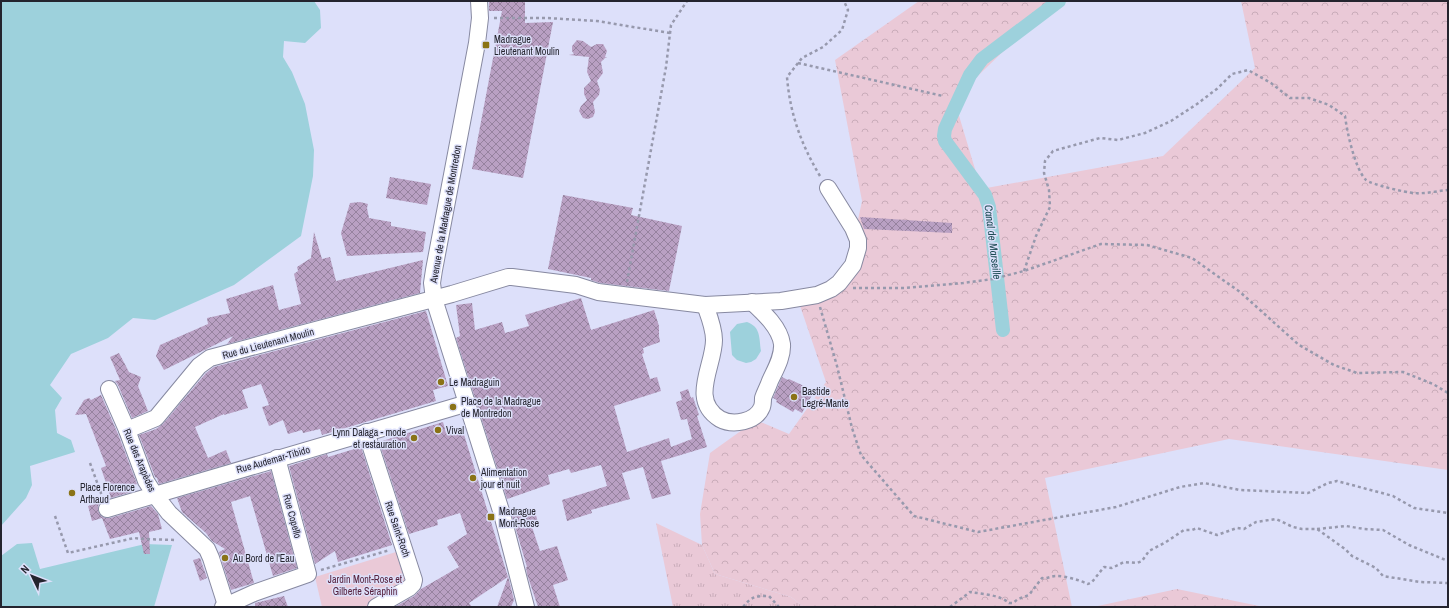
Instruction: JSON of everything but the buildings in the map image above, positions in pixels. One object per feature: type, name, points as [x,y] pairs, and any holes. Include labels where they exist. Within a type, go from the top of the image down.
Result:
[{"type":"street","name":"Avenue de la Madrague de Montredon","points":[[480,1],[480,18],[477,43],[432,289],[502,514],[526,607]]},
{"type":"street","name":"Rue du Lieutenant Moulin","points":[[127,430],[156,418],[205,360],[512,277],[576,285],[593,291],[705,305],[781,301],[817,295],[831,289],[839,283],[853,265],[858,248],[858,240],[853,228],[828,188]]},
{"type":"street","points":[[705,305],[714,332],[712,355],[704,384],[705,398],[710,410],[719,418],[726,421],[738,422],[755,417],[760,412],[763,406],[765,394],[782,349],[781,339],[774,326],[752,302]]},
{"type":"street","name":"Rue des Arapèdes","points":[[109,389],[127,430],[146,481],[169,513],[195,536],[209,553],[224,606]]},
{"type":"street","name":"Rue Audemar-Tibido","points":[[107,509],[468,402]]},
{"type":"street","name":"Rue Saint-Roch","points":[[366,432],[414,580],[413,584],[409,588],[376,607]]},
{"type":"street","name":"Rue Copello","points":[[277,458],[308,574]]},
{"type":"street","points":[[224,606],[254,593],[308,574]]},
{"type":"path","points":[[624,295],[666,67],[671,25],[687,1]]},
{"type":"path","points":[[828,188],[808,156],[798,133],[789,101],[787,77],[802,58],[823,47],[842,30],[848,10],[844,1]]},
{"type":"path","points":[[480,18],[548,18],[597,21],[670,32]]},
{"type":"path","points":[[798,62],[943,96]]},
{"type":"path","points":[[1024,271],[1036,236],[1050,207],[1049,190],[1044,173],[1045,161],[1053,150],[1100,138],[1118,140],[1145,133],[1171,121],[1197,104],[1218,88],[1232,74],[1248,70],[1290,98],[1309,98],[1329,105],[1345,116],[1348,133],[1358,166],[1367,181],[1414,193],[1448,190]]},
{"type":"path","points":[[846,288],[905,288],[1001,278],[1101,244],[1147,245],[1192,258],[1240,292],[1298,345],[1334,365],[1357,373],[1403,372],[1433,384],[1448,393]]},
{"type":"path","points":[[817,295],[837,366],[852,428],[861,455],[914,516],[978,532],[1116,507],[1180,487],[1204,483],[1240,490],[1308,493],[1328,483],[1337,481],[1393,496],[1414,508],[1448,513]]},
{"type":"path","points":[[90,463],[107,509]]},
{"type":"path","points":[[55,516],[68,553],[134,538],[179,540],[195,536]]},
{"type":"path","points":[[950,607],[970,592],[1004,598],[1009,603],[1013,603],[1018,599],[1029,595],[1042,578],[1055,576],[1077,580],[1088,584],[1092,582],[1104,567],[1112,568],[1124,562],[1137,563],[1142,560],[1149,551],[1184,530],[1192,530],[1197,528],[1217,535],[1237,528],[1244,529],[1256,522],[1276,519],[1282,520],[1293,527],[1302,529],[1346,526],[1364,530],[1383,530],[1409,545],[1448,561]]},
{"type":"path","points":[[1317,529],[1352,556],[1376,568],[1383,576],[1420,582],[1448,583]]},
{"type":"path","points":[[308,574],[385,551]]},
{"type":"path","points":[[743,607],[750,598],[768,596],[779,607]]},
{"type":"green space","points":[[919,1],[1055,1],[954,99],[981,189],[1163,156],[1255,68],[1241,1],[1448,1],[1448,470],[1229,439],[1045,478],[1072,607],[804,607],[791,597],[715,574],[702,545],[700,514],[710,453],[756,420],[789,434],[826,382],[797,297],[847,271],[862,201],[835,60]]},
{"type":"green space","points":[[656,523],[702,545],[715,574],[791,597],[804,607],[673,607]]},
{"type":"green space","name":"Jardin Mont-Rose et Gilberte Séraphin","points":[[396,552],[406,585],[368,607],[322,607],[315,577]]},
{"type":"green space","points":[[1177,589],[1264,607],[1093,607]]},
{"type":"shaded area","points":[[1,1],[314,1],[320,10],[321,28],[305,43],[284,41],[283,57],[292,72],[305,104],[314,150],[313,176],[301,236],[234,285],[155,320],[133,318],[108,338],[71,354],[50,385],[62,398],[55,410],[57,433],[71,440],[75,452],[30,466],[32,485],[26,498],[1,526]]},
{"type":"shaded area","points":[[747,322],[752,324],[757,330],[761,351],[756,359],[746,363],[737,360],[732,355],[730,332],[737,324]]},
{"type":"shaded area","points":[[32,543],[40,569],[145,544],[172,545],[154,607],[1,607],[1,556],[17,544]]},
{"type":"waterway","name":"Canal de Marseille","points":[[1003,330],[989,207],[985,195],[945,141],[945,129],[970,75],[982,59],[1059,1]]},
{"type":"place","name":"Madrague Lieutenant Moulin","points":[[486,45]]},
{"type":"place","name":"Le Madraguin","points":[[441,382]]},
{"type":"place","name":"Bastide Legré-Mante","points":[[794,397]]},
{"type":"place","name":"Place de la Madrague de Montredon","points":[[453,407]]},
{"type":"place","name":"Vival","points":[[438,430]]},
{"type":"place","name":"Lynn Dalaga - mode et restauration","points":[[414,438]]},
{"type":"place","name":"Alimentation jour et nuit","points":[[473,478]]},
{"type":"place","name":"Place Florence Arthaud","points":[[72,493]]},
{"type":"place","name":"Madrague Mont-Rose","points":[[491,517]]},
{"type":"place","name":"Au Bord de l'Eau","points":[[225,558]]}]
